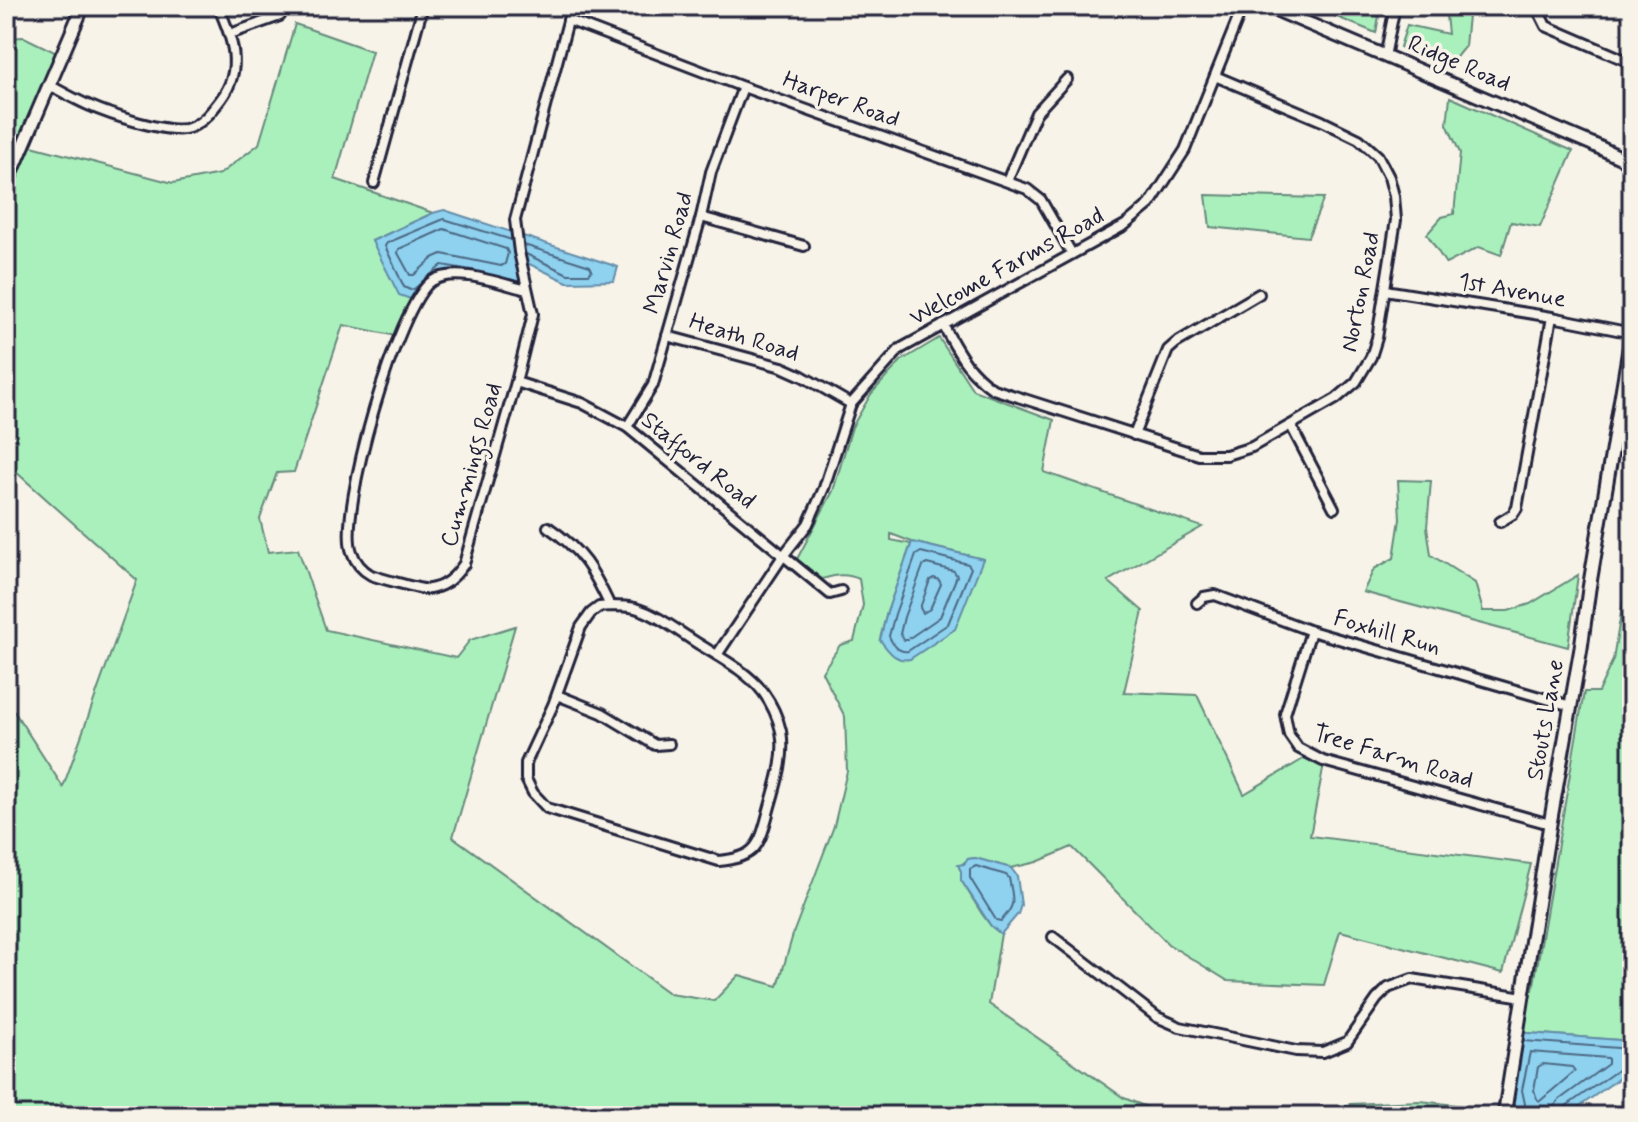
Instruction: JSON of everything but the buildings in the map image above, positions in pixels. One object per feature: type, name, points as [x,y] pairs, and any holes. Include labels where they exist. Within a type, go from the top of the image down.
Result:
[{"type":"street","points":[[6,186],[83,6]]},
{"type":"street","points":[[49,85],[89,106],[162,129],[186,129],[200,123],[228,89],[234,63],[233,42],[218,6]]},
{"type":"street","points":[[374,183],[423,6]]},
{"type":"street","name":"Cummings Road","points":[[527,290],[461,274],[432,281],[421,292],[392,353],[372,413],[357,479],[348,533],[351,551],[359,565],[371,574],[426,590],[441,586],[455,576],[464,564],[533,314],[515,220],[572,6]]},
{"type":"street","name":"Welcome Farms Road","points":[[717,655],[808,524],[824,488],[851,404],[900,349],[1125,225],[1150,204],[1185,150],[1243,6]]},
{"type":"street","name":"Ridge Road","points":[[1267,6],[1632,163]]},
{"type":"street","points":[[1385,57],[1395,6]]},
{"type":"street","points":[[1536,6],[1546,26],[1632,63]]},
{"type":"street","points":[[230,34],[280,16]]},
{"type":"street","name":"Harper Road","points":[[568,20],[743,87],[1027,189],[1041,200],[1072,254]]},
{"type":"street","name":"Norton Road","points":[[943,325],[964,364],[993,389],[1190,453],[1217,456],[1243,451],[1341,395],[1362,374],[1375,348],[1396,220],[1389,177],[1378,156],[1359,139],[1215,76]]},
{"type":"street","points":[[1007,181],[1036,113],[1067,79]]},
{"type":"street","name":"Marvin Road","points":[[627,427],[653,385],[711,172],[743,87]]},
{"type":"street","points":[[701,217],[804,246]]},
{"type":"street","name":"1st Avenue","points":[[1385,290],[1632,332]]},
{"type":"street","points":[[1134,435],[1168,350],[1259,294]]},
{"type":"street","points":[[1500,522],[1517,508],[1552,317]]},
{"type":"street","name":"Stouts Lane","points":[[1504,1116],[1632,332]]},
{"type":"street","name":"Heath Road","points":[[667,336],[782,367],[851,404]]},
{"type":"street","name":"Stafford Road","points":[[516,382],[582,403],[627,427],[830,594],[841,591]]},
{"type":"street","points":[[1291,426],[1334,508]]},
{"type":"street","points":[[548,527],[578,551],[594,573],[610,606]]},
{"type":"street","name":"Foxhill Run","points":[[1197,603],[1204,597],[1215,595],[1311,631],[1571,706]]},
{"type":"street","points":[[610,606],[633,608],[657,618],[717,655],[752,680],[764,693],[781,729],[783,749],[761,840],[748,854],[734,860],[719,861],[547,808],[529,786],[526,763],[557,695],[581,627],[599,607],[610,606]]},
{"type":"street","name":"Tree Farm Road","points":[[1311,631],[1285,714],[1289,735],[1298,748],[1323,761],[1550,824]]},
{"type":"street","points":[[557,695],[602,713],[655,745],[669,744]]},
{"type":"street","points":[[1053,937],[1157,1017],[1180,1027],[1296,1051],[1323,1052],[1347,1042],[1388,988],[1412,979],[1523,997]]},
{"type":"green space","points":[[1310,6],[1352,6],[1379,16],[1376,33]]},
{"type":"green space","points":[[1445,6],[1469,6],[1465,46],[1448,67],[1400,47],[1407,25],[1448,34]]},
{"type":"green space","points":[[295,24],[372,51],[335,179],[433,213],[372,241],[414,300],[397,336],[343,325],[294,472],[277,473],[260,519],[268,552],[298,549],[326,630],[456,658],[470,640],[515,626],[453,837],[670,994],[714,1001],[739,975],[778,986],[794,931],[834,826],[847,771],[845,717],[822,672],[840,645],[854,641],[863,605],[859,579],[841,575],[822,579],[797,559],[833,491],[852,427],[871,394],[901,361],[939,338],[973,390],[1054,420],[1044,472],[1202,527],[1108,581],[1143,611],[1124,692],[1197,695],[1244,794],[1312,754],[1325,759],[1310,836],[1531,864],[1503,973],[1340,931],[1324,985],[1228,981],[1168,944],[1072,847],[1037,862],[1011,868],[975,858],[968,859],[959,867],[961,880],[982,914],[1001,934],[989,1004],[1124,1098],[1169,1116],[90,1116],[61,1103],[55,1116],[6,1116],[6,699],[63,787],[137,580],[6,463],[6,38],[24,37],[61,55],[24,144],[173,183],[220,174],[259,144]],"holes":[[[891,534],[983,559],[880,639],[911,544],[891,540]]]},
{"type":"green space","points":[[1450,97],[1573,151],[1540,227],[1511,222],[1501,255],[1479,247],[1446,264],[1427,234],[1442,217],[1454,214],[1460,153],[1447,124]]},
{"type":"green space","points":[[1206,195],[1324,198],[1308,237],[1210,227]]},
{"type":"green space","points":[[1398,480],[1431,481],[1427,527],[1431,555],[1475,583],[1483,611],[1508,611],[1530,604],[1578,575],[1568,647],[1363,592],[1374,569],[1394,558],[1400,519]]},
{"type":"green space","points":[[1623,601],[1632,603],[1632,1041],[1514,1032],[1522,987],[1533,990],[1584,692],[1598,692],[1613,660]]},
{"type":"green space","points":[[1420,1101],[1500,1110],[1500,1116],[1324,1116],[1350,1104]]},
{"type":"water","points":[[444,210],[618,267],[614,281],[567,282],[523,261],[529,291],[444,272],[414,300],[399,295],[372,241]]},
{"type":"water","points":[[912,542],[983,559],[955,629],[910,659],[900,659],[880,640]]},
{"type":"water","points":[[975,858],[1011,868],[1017,876],[1021,905],[1018,914],[1001,934],[991,926],[961,880],[958,865]]},
{"type":"water","points":[[1514,1032],[1632,1041],[1632,1069],[1566,1116],[1500,1116]]}]
